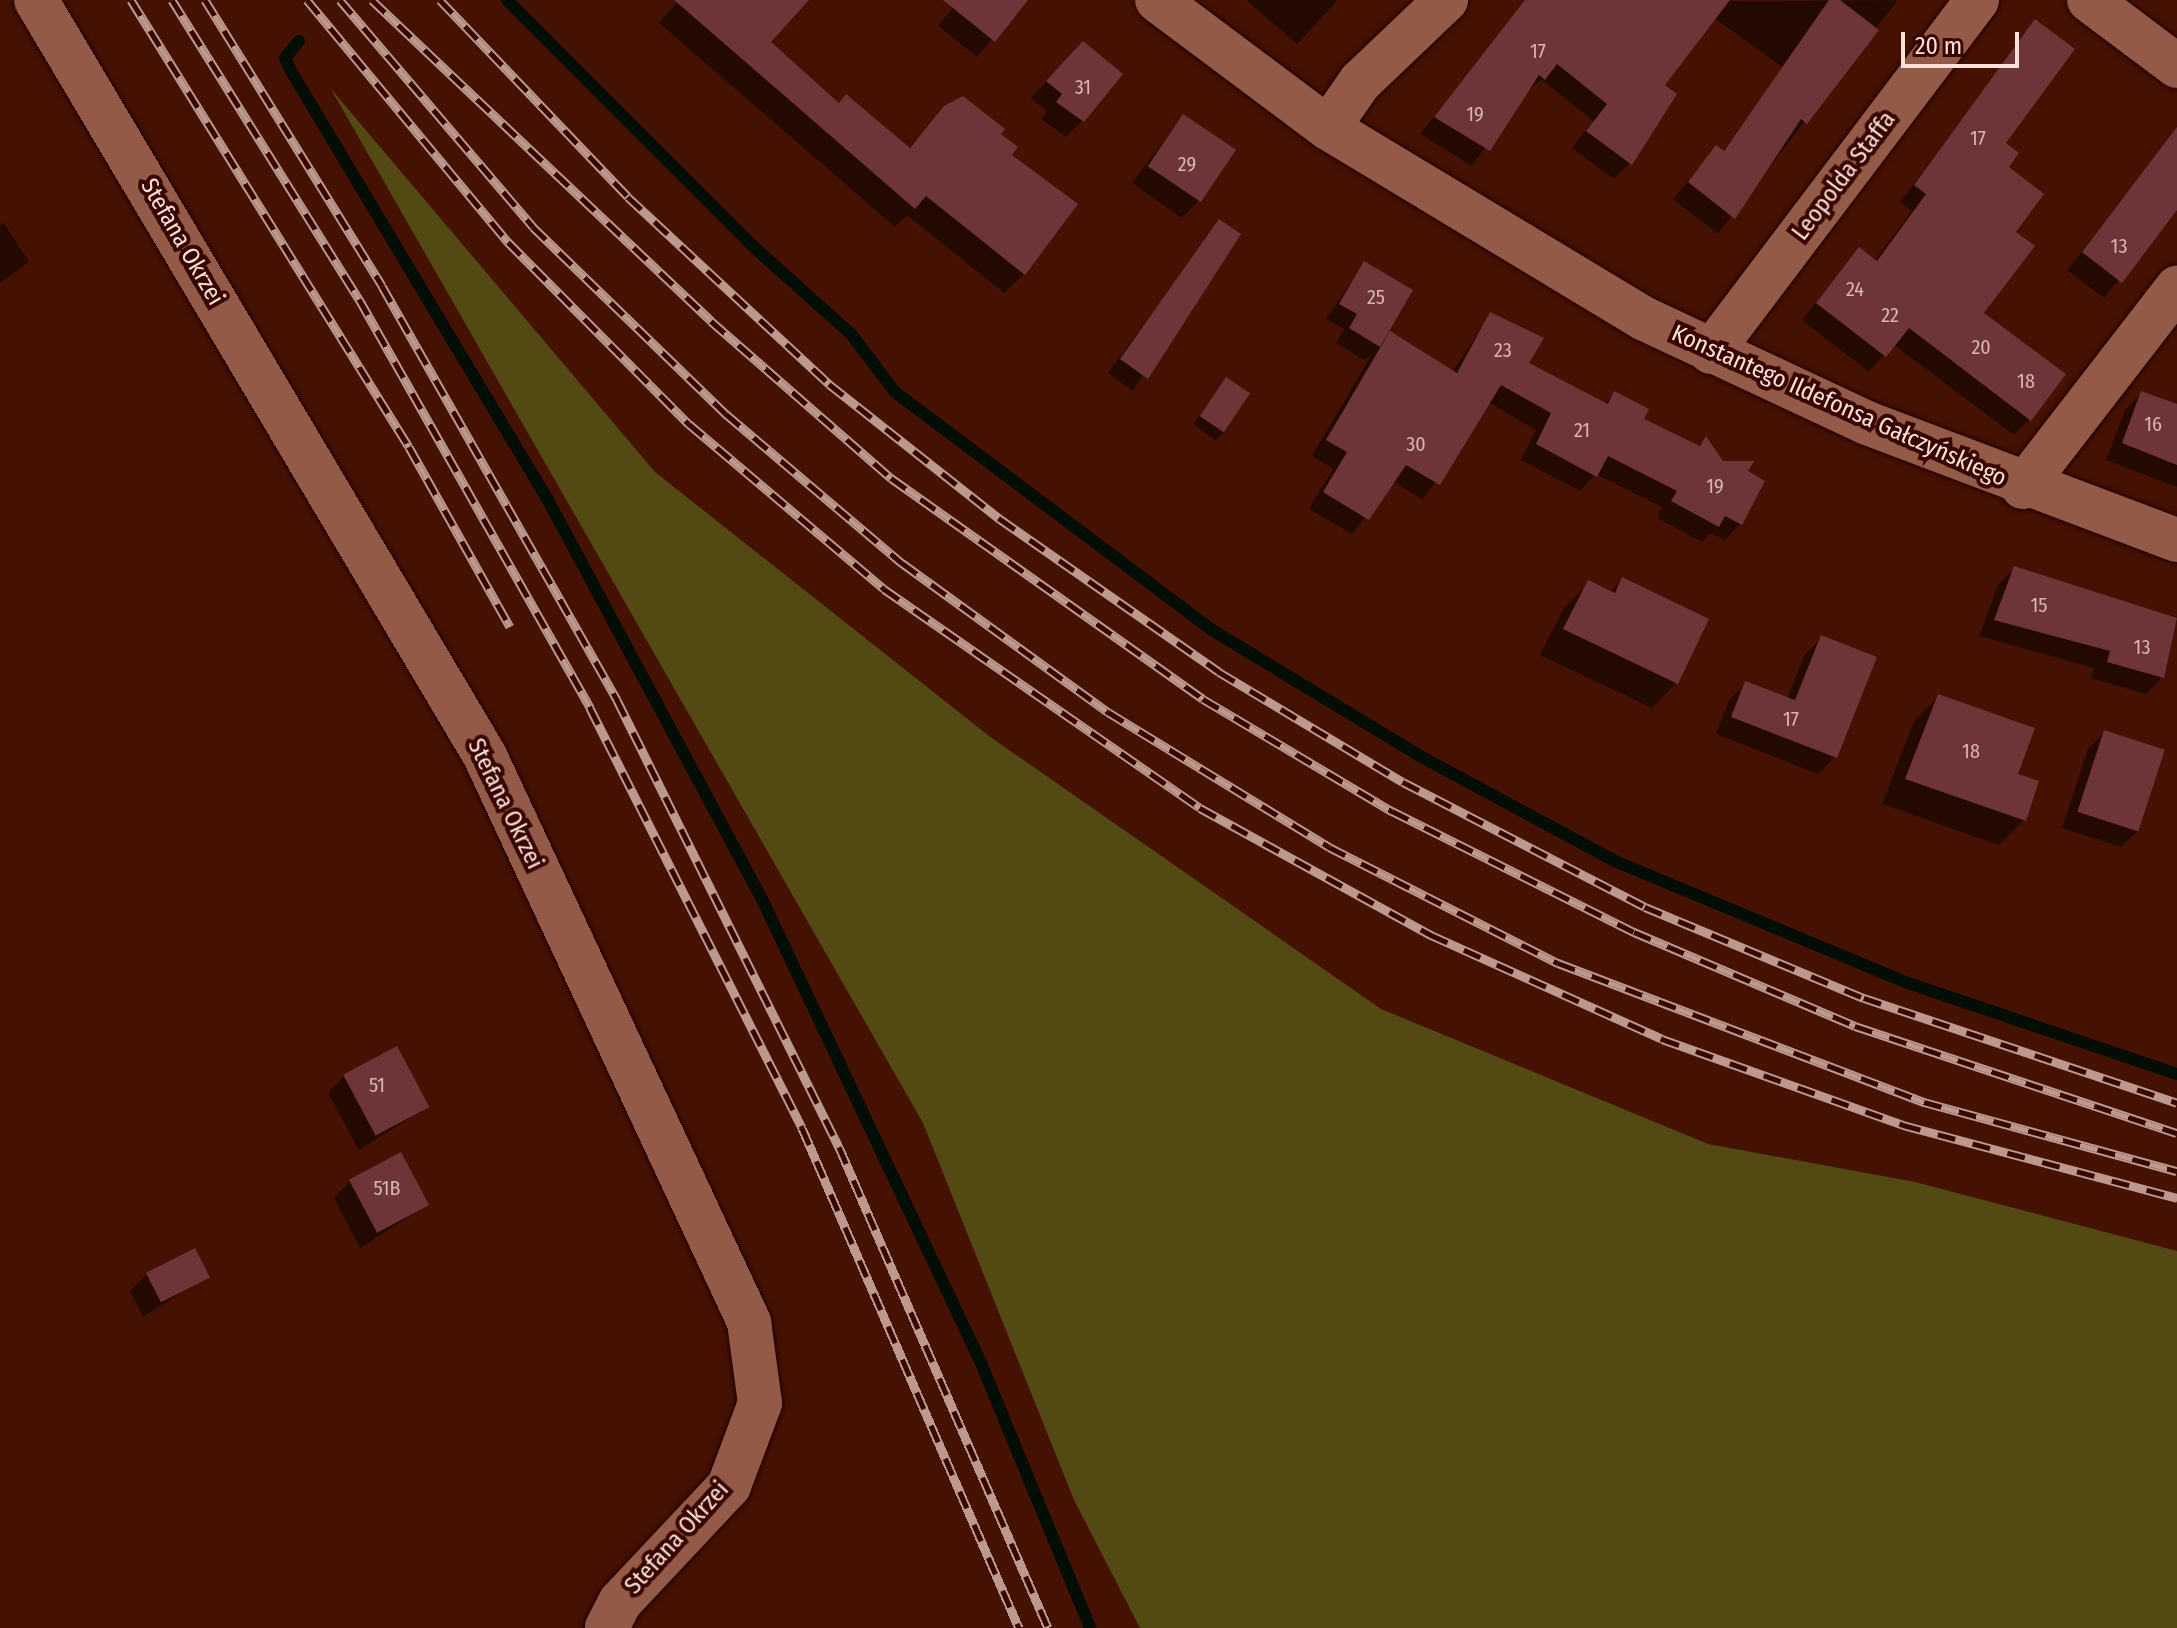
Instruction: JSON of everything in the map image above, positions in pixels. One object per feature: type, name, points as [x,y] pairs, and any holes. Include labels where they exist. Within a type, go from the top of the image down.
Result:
[{"type":"street","name":"Stefana Okrzei","points":[[36,0],[485,756],[749,1322],[760,1403],[729,1486],[620,1602],[607,1628]]},
{"type":"street","name":"Konstantego Ildefonsa Gałczyńskiego","points":[[1157,0],[1328,128],[1554,270],[1711,352],[2023,487],[2177,540]]},
{"type":"street","points":[[1328,128],[1360,82],[1446,0]]},
{"type":"street","name":"Leopolda Staffa","points":[[1711,352],[1977,0]]},
{"type":"street","points":[[2089,0],[2177,66]]},
{"type":"street","points":[[2023,487],[2177,288]]},
{"type":"shaded area","points":[[331,89],[655,472],[989,736],[1381,1009],[1708,1144],[1915,1182],[2177,1251],[2177,1628],[1140,1628],[1074,1500],[923,1123]]},
{"type":"building","points":[[674,0],[809,0],[771,42],[839,103],[846,94],[910,148],[944,106],[963,96],[1005,129],[1001,134],[1018,147],[1012,155],[1078,204],[1025,275],[926,196],[915,209]]},
{"type":"building","points":[[943,0],[1028,0],[995,42]]},
{"type":"building","points":[[1525,0],[1730,0],[1665,85],[1677,94],[1632,165],[1586,131],[1607,104],[1557,64],[1545,80],[1539,75],[1490,151],[1434,117]]},
{"type":"building","points":[[1829,0],[1840,0],[1879,30],[1807,124],[1801,119],[1735,219],[1688,182],[1716,145],[1724,151]]},
{"type":"building","points":[[2035,19],[2075,49],[2006,143],[2019,153],[2009,167],[2044,194],[2016,232],[2035,246],[1984,313],[2066,374],[2031,421],[1909,328],[1886,357],[1816,303],[1859,247],[1877,261],[1926,194],[1914,185]]},
{"type":"building","points":[[1083,41],[1123,74],[1084,122],[1056,102],[1062,94],[1046,81]]},
{"type":"building","points":[[1183,114],[1236,150],[1201,202],[1148,166]]},
{"type":"building","points":[[2177,127],[2177,210],[2122,283],[2082,252]]},
{"type":"building","points":[[1219,219],[1241,234],[1148,379],[1120,359]]},
{"type":"building","points":[[1364,261],[1413,290],[1380,347],[1349,328],[1357,314],[1339,304]]},
{"type":"building","points":[[1490,312],[1544,338],[1529,363],[1608,404],[1614,391],[1649,409],[1644,419],[1700,446],[1706,436],[1723,461],[1754,461],[1748,471],[1765,481],[1742,525],[1725,516],[1719,527],[1671,501],[1677,491],[1608,456],[1597,477],[1536,444],[1551,413],[1501,385],[1440,485],[1406,465],[1369,520],[1323,492],[1347,452],[1326,440],[1390,331],[1457,373]]},
{"type":"building","points":[[1226,377],[1250,393],[1224,432],[1200,416]]},
{"type":"building","points":[[2141,391],[2177,404],[2177,465],[2122,443]]},
{"type":"building","points":[[2014,566],[2177,618],[2164,678],[2107,662],[2110,651],[1994,620]]},
{"type":"building","points":[[1622,577],[1709,619],[1678,684],[1563,629],[1588,580],[1615,593]]},
{"type":"building","points":[[1821,635],[1877,657],[1837,758],[1731,717],[1745,681],[1795,700]]},
{"type":"building","points":[[1938,694],[2035,728],[2018,774],[2039,781],[2026,821],[1905,779]]},
{"type":"building","points":[[2104,730],[2165,750],[2138,832],[2077,812]]},
{"type":"building","points":[[397,1046],[429,1107],[376,1136],[343,1075]]},
{"type":"building","points":[[401,1152],[429,1205],[377,1233],[349,1180]]},
{"type":"building","points":[[195,1248],[210,1277],[161,1302],[146,1273]]},
{"type":"waterway","points":[[507,0],[756,249],[851,334],[895,392],[1212,630],[1418,755],[1617,862],[1908,983],[2177,1074]]},
{"type":"waterway","points":[[299,41],[285,58],[291,71],[549,502],[762,899],[981,1363],[1090,1628]]},
{"type":"railway","points":[[131,0],[409,447],[510,627]]},
{"type":"railway","points":[[172,0],[359,299],[590,708],[802,1128],[1019,1628]]},
{"type":"railway","points":[[205,0],[382,286],[617,700],[839,1147],[1048,1628]]},
{"type":"railway","points":[[307,0],[508,242],[689,424],[884,589],[1200,808],[1431,935],[1662,1039],[1903,1125],[2177,1198]]},
{"type":"railway","points":[[340,0],[533,227],[726,414],[902,563],[1108,712],[1329,847],[1558,963],[1924,1102],[2177,1171]]},
{"type":"railway","points":[[372,0],[711,321],[891,478],[1203,699],[1392,811],[1634,932],[1855,1026],[2177,1133]]},
{"type":"railway","points":[[440,0],[628,197],[829,384],[1000,519],[1219,672],[1403,782],[1645,907],[1864,998],[2177,1103]]}]
